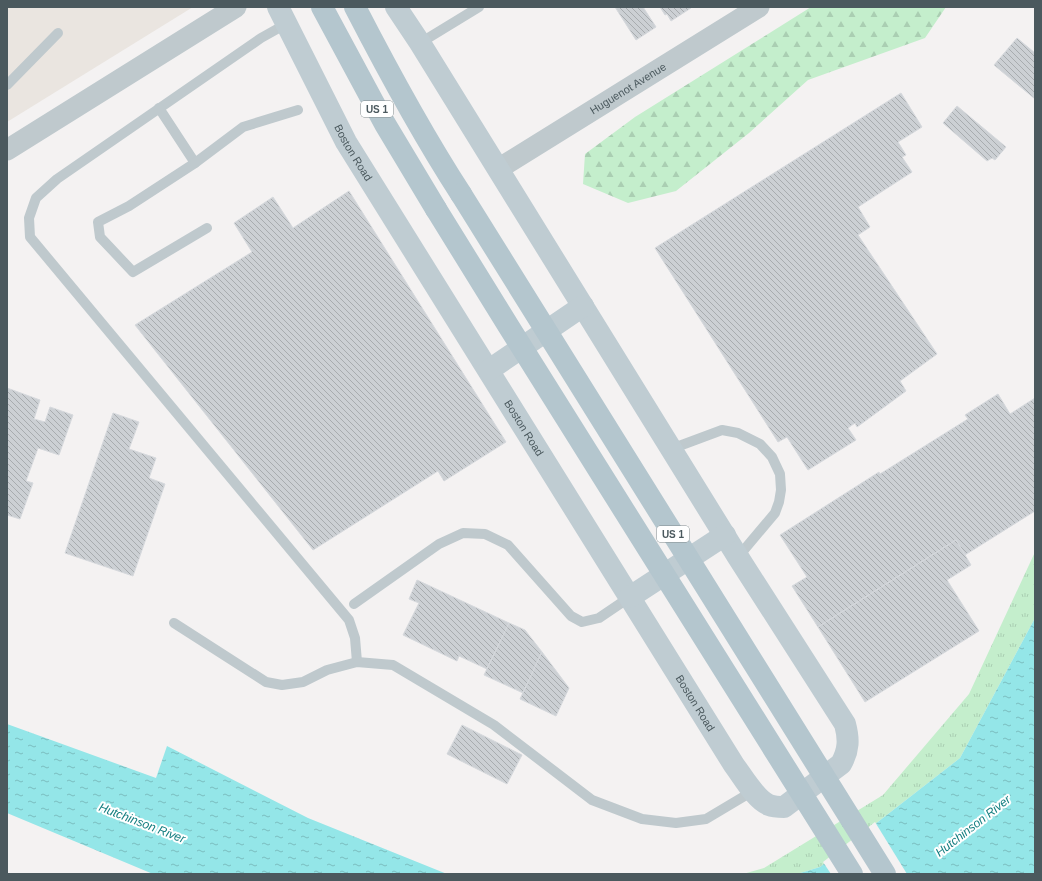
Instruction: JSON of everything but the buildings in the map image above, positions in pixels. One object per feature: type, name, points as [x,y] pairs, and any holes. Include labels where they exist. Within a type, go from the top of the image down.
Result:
[{"type":"main road","name":"US 1","points":[[322,7],[385,124],[436,209],[852,874]]},
{"type":"main road","name":"US 1","points":[[355,7],[386,66],[440,161],[885,874]]},
{"type":"street","points":[[7,150],[236,7]]},
{"type":"street","name":"Boston Road","points":[[282,15],[346,142],[734,765],[761,800],[769,805],[784,807],[841,764],[848,746],[848,735],[845,724],[738,557],[420,43],[396,7]]},
{"type":"street","name":"Huguenot Avenue","points":[[498,169],[759,7]]},
{"type":"street","points":[[488,370],[583,306]]},
{"type":"street","points":[[630,597],[725,536]]},
{"type":"lane","points":[[420,43],[479,7]]},
{"type":"lane","points":[[282,15],[260,38],[57,179],[36,198],[29,218],[30,236],[349,620],[355,638],[357,662]]},
{"type":"lane","points":[[7,85],[58,33]]},
{"type":"lane","points":[[159,108],[195,163]]},
{"type":"lane","points":[[207,228],[133,272],[100,237],[98,222],[129,206],[195,163],[243,127],[298,110]]},
{"type":"lane","points":[[671,449],[722,430],[738,433],[760,444],[772,457],[780,474],[781,490],[779,502],[775,513],[738,557]]},
{"type":"lane","points":[[354,604],[439,544],[463,533],[486,534],[508,545],[571,616],[582,622],[599,618],[630,597]]},
{"type":"lane","points":[[174,624],[266,682],[282,685],[303,682],[327,670],[357,662],[393,664],[494,725],[592,800],[642,819],[676,824],[706,819],[753,791]]},
{"type":"shaded area","points":[[7,7],[193,7],[7,122]]},
{"type":"green space","points":[[811,7],[946,7],[925,38],[808,80],[749,133],[676,191],[628,203],[583,184],[585,154],[635,117]]},
{"type":"green space","points":[[1035,552],[1035,618],[960,758],[820,867],[797,874],[743,874],[764,868],[883,795],[969,694]]},
{"type":"water","name":"Hutchinson River","points":[[1035,618],[1035,874],[797,874],[820,867],[960,758]]},
{"type":"water","name":"Hutchinson River","points":[[7,724],[156,778],[167,746],[308,818],[447,874],[153,874],[7,813]]},
{"type":"pier","points":[[875,822],[907,874],[831,874],[823,862]]}]
